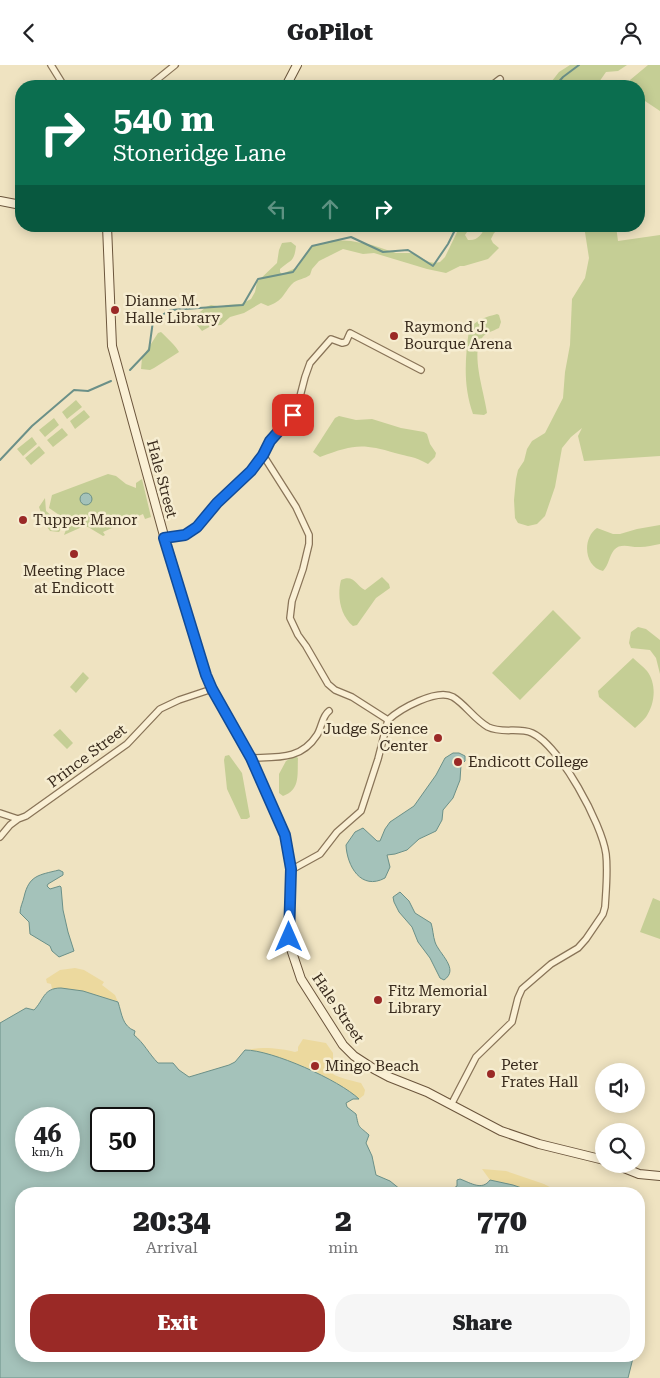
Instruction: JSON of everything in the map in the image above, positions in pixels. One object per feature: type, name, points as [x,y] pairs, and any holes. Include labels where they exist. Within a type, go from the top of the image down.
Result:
[{"type":"main road","points":[[289,80],[297,65]]},
{"type":"main road","points":[[0,201],[15,204]]},
{"type":"main road","name":"Hale Street","points":[[107,232],[112,346],[177,583],[212,689],[251,758],[285,835],[291,869],[289,924],[291,949],[301,979],[343,1045],[354,1056],[374,1069],[501,1131],[539,1144],[595,1158]]},
{"type":"main road","points":[[636,1173],[660,1176]]},
{"type":"street","points":[[51,65],[60,80]]},
{"type":"street","points":[[156,80],[175,65]]},
{"type":"street","points":[[164,538],[185,535],[193,530],[217,503],[251,471],[263,455],[270,441],[293,415],[297,408],[304,377],[310,363],[331,339],[342,343],[346,341],[350,333],[421,370]]},
{"type":"street","points":[[263,455],[296,507],[308,535],[309,544],[292,601],[290,618],[298,635],[328,685],[352,697],[388,720]]},
{"type":"street","name":"Prince Street","points":[[0,837],[18,819],[36,810],[116,752],[135,736],[160,709],[174,702],[212,689]]},
{"type":"street","points":[[291,869],[320,854],[337,832],[361,811],[376,766],[388,720],[397,712],[414,703],[432,697],[448,695],[453,697],[488,727],[500,731],[524,731],[536,735],[549,747],[581,791],[601,834],[606,854],[605,907],[603,913],[578,948],[551,964],[522,989],[512,1022],[476,1057],[451,1105]]},
{"type":"street","points":[[251,758],[285,757],[303,750],[317,735],[325,714],[329,711]]},
{"type":"street","points":[[0,813],[18,819]]},
{"type":"green space","points":[[570,65],[627,65],[618,71],[606,72],[600,80],[553,80],[559,72]]},
{"type":"green space","points":[[648,65],[660,65],[660,111],[645,101],[645,80],[630,80]]},
{"type":"green space","points":[[457,232],[467,232],[465,235],[468,240],[471,240],[483,232],[495,232],[491,239],[499,248],[488,259],[460,266],[446,273],[374,253],[363,254],[343,249],[319,261],[312,269],[310,275],[294,282],[280,299],[273,304],[268,306],[261,303],[244,313],[230,317],[221,325],[211,326],[202,331],[197,325],[195,316],[206,307],[211,305],[223,307],[241,304],[251,299],[257,282],[277,263],[282,243],[291,242],[296,246],[293,258],[280,269],[282,274],[298,267],[310,247],[334,240],[372,245],[396,253],[412,253],[435,263],[440,262],[445,257]]},
{"type":"green space","points":[[585,232],[617,232],[618,241],[660,235],[660,456],[584,461],[578,436],[582,428],[562,448],[555,487],[545,516],[537,524],[528,526],[518,523],[515,518],[514,500],[518,470],[532,441],[545,433],[563,398],[570,345],[572,299],[585,278],[589,258]]},
{"type":"green space","points":[[497,314],[501,322],[499,328],[483,336],[477,354],[487,413],[484,415],[473,414],[466,383],[469,330],[478,321]]},
{"type":"green space","points":[[161,332],[179,352],[150,370],[141,369],[142,358],[158,333]]},
{"type":"green space","points":[[76,400],[82,407],[67,419],[62,412]]},
{"type":"green space","points":[[84,410],[90,417],[75,429],[70,421]]},
{"type":"green space","points":[[339,416],[356,420],[372,419],[401,428],[424,432],[427,434],[430,444],[436,453],[435,457],[428,464],[419,459],[383,450],[357,447],[320,457],[313,452],[335,418]]},
{"type":"green space","points":[[54,418],[59,425],[45,437],[39,430]]},
{"type":"green space","points":[[62,428],[68,435],[53,447],[47,440]]},
{"type":"green space","points":[[32,437],[37,444],[23,456],[17,449]]},
{"type":"green space","points":[[39,446],[45,453],[31,465],[25,458]]},
{"type":"green space","points":[[108,474],[116,476],[126,484],[136,488],[136,483],[142,479],[151,517],[145,519],[143,514],[103,532],[105,535],[103,536],[88,527],[82,527],[64,535],[67,527],[65,519],[49,508],[52,495]]},
{"type":"green space","points":[[45,498],[46,511],[61,524],[59,532],[50,531],[45,524],[39,507]]},
{"type":"green space","points":[[660,525],[660,544],[643,547],[620,546],[612,552],[603,571],[592,564],[587,552],[587,545],[589,538],[597,528],[613,534],[620,534]]},
{"type":"green space","points":[[382,577],[389,584],[390,588],[376,598],[357,625],[353,626],[342,611],[339,592],[341,580],[352,579],[365,590]]},
{"type":"green space","points":[[553,610],[581,638],[520,700],[492,673]]},
{"type":"green space","points":[[638,627],[646,629],[660,640],[660,674],[656,658],[650,650],[631,648],[629,643],[631,632]]},
{"type":"green space","points":[[633,658],[650,676],[654,694],[649,712],[635,728],[599,697],[598,691]]},
{"type":"green space","points":[[83,672],[89,678],[76,693],[70,687]]},
{"type":"green space","points":[[60,729],[73,743],[67,749],[53,735]]},
{"type":"green space","points":[[229,755],[242,773],[250,817],[247,819],[241,819],[227,789],[224,760],[225,756]]},
{"type":"green space","points":[[295,756],[298,758],[297,780],[293,790],[283,796],[279,793],[279,774],[286,761]]},
{"type":"green space","points":[[653,898],[660,901],[660,939],[640,932]]},
{"type":"sand","points":[[75,968],[84,970],[104,982],[102,985],[115,995],[118,1002],[83,991],[52,989],[51,984],[47,983],[46,979],[60,970]]},
{"type":"sand","name":"Mingo Beach","points":[[303,1039],[326,1043],[333,1053],[333,1074],[361,1083],[365,1090],[364,1095],[359,1099],[330,1079],[306,1067],[249,1050],[265,1048],[295,1052],[298,1051],[298,1047]]},
{"type":"sand","points":[[482,1169],[506,1171],[550,1187],[519,1187],[490,1180]]},
{"type":"water","points":[[86,493],[92,499],[86,505],[80,499]]},
{"type":"water","points":[[453,753],[465,756],[465,761],[461,765],[460,780],[453,798],[443,810],[442,820],[436,831],[419,839],[407,850],[387,855],[390,867],[385,878],[376,881],[362,879],[352,868],[347,853],[346,845],[355,832],[363,828],[377,841],[380,841],[390,822],[414,806],[436,775],[445,758]]},
{"type":"water","points":[[59,870],[63,872],[63,875],[47,886],[50,889],[61,887],[63,910],[74,951],[59,957],[52,951],[50,946],[30,934],[29,922],[20,913],[26,890],[32,880],[40,875]]},
{"type":"water","points":[[400,892],[409,901],[415,913],[431,923],[437,947],[449,966],[450,971],[444,980],[440,978],[430,958],[418,942],[412,927],[399,912],[394,902],[393,897]]},
{"type":"water","points":[[61,988],[83,991],[118,1002],[125,1023],[135,1031],[134,1035],[158,1063],[173,1063],[189,1077],[229,1065],[235,1062],[245,1050],[257,1051],[288,1060],[337,1083],[359,1099],[353,1099],[346,1103],[347,1107],[356,1114],[359,1126],[369,1135],[366,1143],[372,1156],[376,1175],[390,1181],[397,1187],[15,1187],[15,1362],[632,1362],[628,1378],[0,1378],[0,1023],[26,1008],[34,1010],[47,992]]},
{"type":"water","points":[[460,1179],[480,1186],[490,1180],[519,1187],[456,1187],[457,1180]]},
{"type":"waterway","points":[[560,80],[579,65]]},
{"type":"waterway","points":[[130,370],[149,350],[153,321],[170,310],[243,305],[258,279],[293,272],[312,246],[351,237],[383,252],[408,250],[433,266],[454,232]]},
{"type":"waterway","points":[[0,460],[32,426],[74,390],[88,391],[111,381]]},
{"type":"place","name":"Dianne M. Halle Library","points":[[115,310]]},
{"type":"place","name":"Raymond J. Bourque Arena","points":[[394,336]]},
{"type":"place","name":"Tupper Manor","points":[[23,520]]},
{"type":"place","name":"Meeting Place at Endicott","points":[[74,554]]},
{"type":"place","name":"Judge Science Center","points":[[438,738]]},
{"type":"place","name":"Endicott College","points":[[458,762]]},
{"type":"place","name":"Fitz Memorial Library","points":[[378,1000]]},
{"type":"place","name":"Mingo Beach","points":[[315,1066]]},
{"type":"place","name":"Peter Frates Hall","points":[[491,1074]]},
{"type":"route","points":[[289,937],[291,869],[288,843],[251,758],[206,675],[164,538],[185,535],[197,527],[217,503],[251,471],[263,455],[270,441],[293,415]]}]
